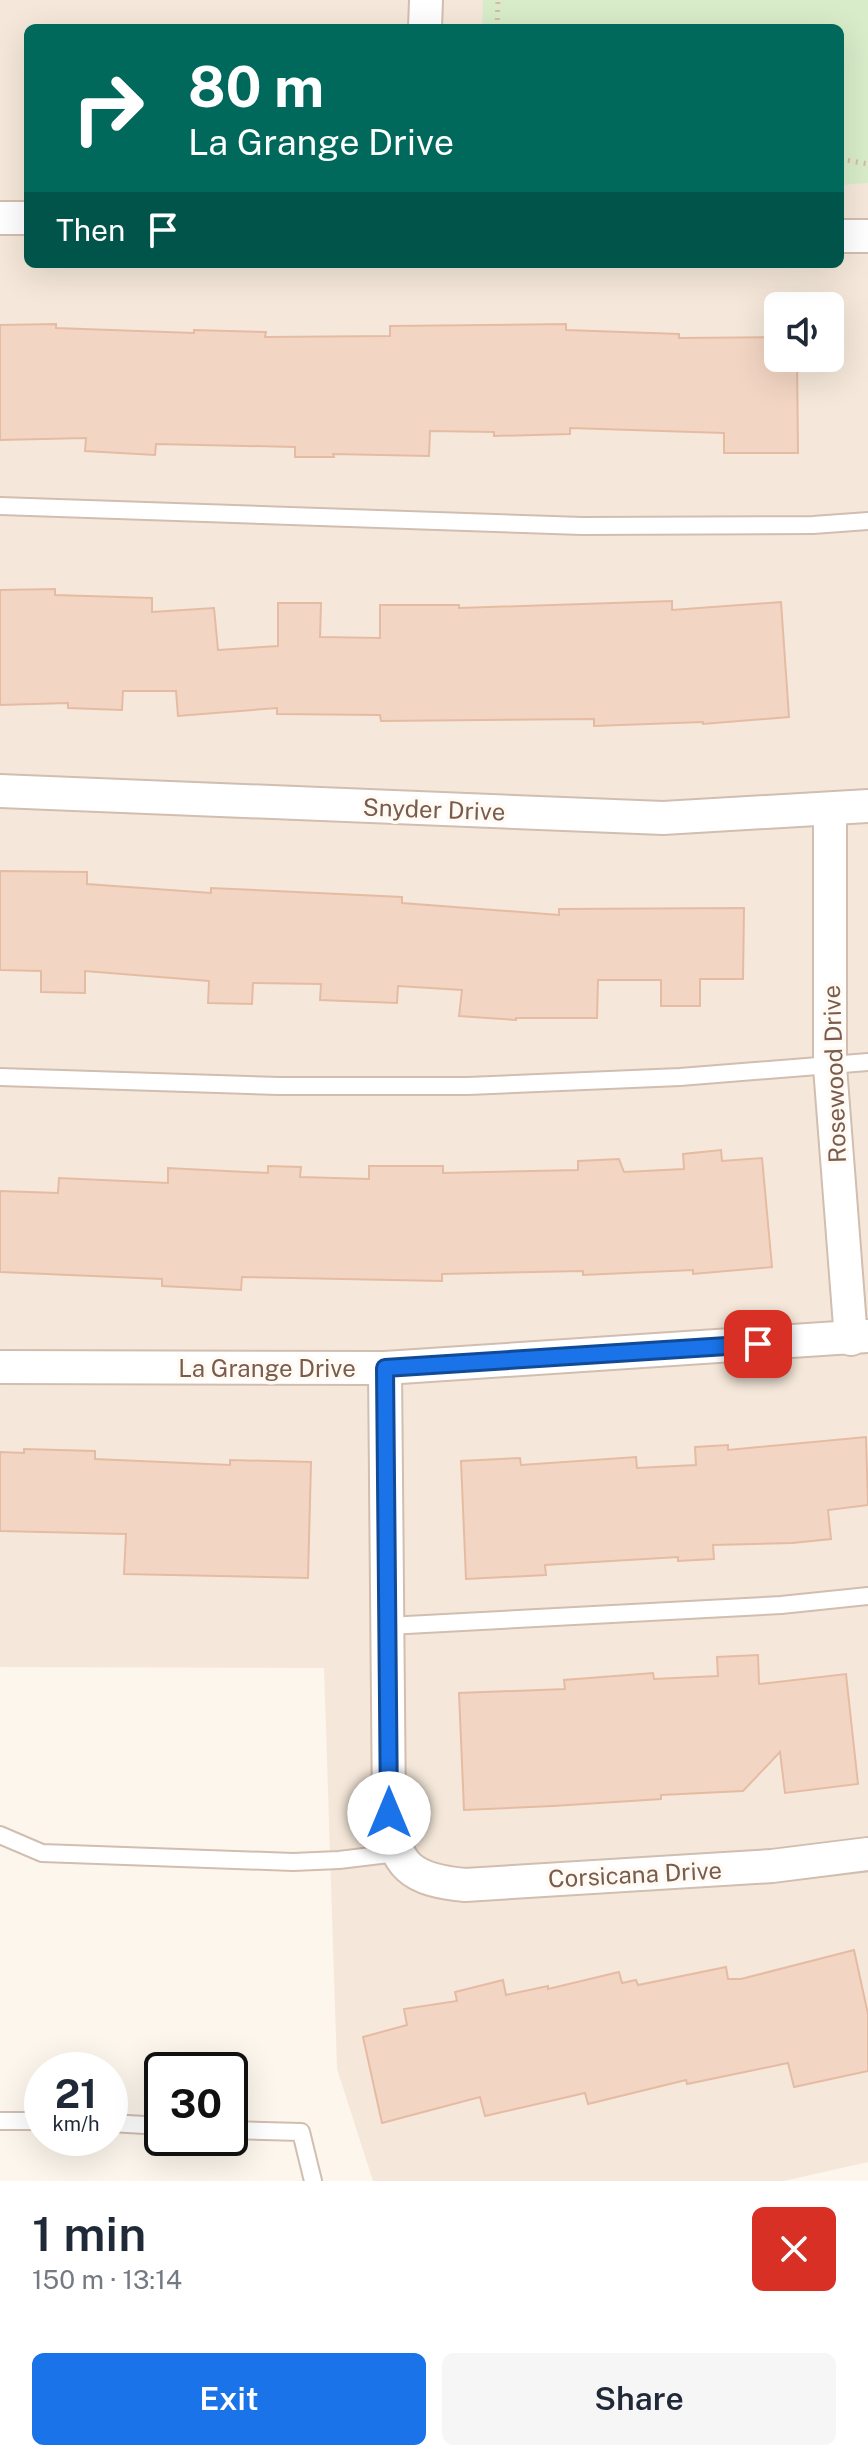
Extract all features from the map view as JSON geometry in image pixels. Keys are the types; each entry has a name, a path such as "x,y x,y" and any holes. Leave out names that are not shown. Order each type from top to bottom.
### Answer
{"street":[{"path":"425,24 426,0"},
{"path":"0,218 24,218"},
{"path":"844,236 868,236"},
{"name":"Snyder Drive","path":"0,791 663,818 868,806"},
{"name":"Rosewood Drive","path":"830,809 830,1067 860,1338"},
{"name":"La Grange Drive","path":"0,1367 385,1368 860,1338"},
{"path":"385,1368 389,1813 401,1859"},
{"name":"Corsicana Drive","path":"401,1859 436,1882 465,1885 772,1866 868,1854"}],"lane":[{"path":"0,506 582,526 813,525 868,521"},
{"path":"0,1077 279,1086 468,1086 680,1077 868,1062"},
{"path":"388,1626 672,1612 868,1596"},
{"path":"0,1835 42,1853 293,1862 401,1859"},
{"path":"0,2121 24,2121"},
{"path":"248,2131 301,2132 313,2181"}],"path":[{"path":"497,24 498,0"},
{"path":"844,160 868,164"}],"shaded area":[{"path":"0,0 868,0 868,2162 784,2181 373,2181 337,2069 324,1668 0,1667"}],"green space":[{"path":"483,0 868,0 868,183 844,185 844,24 482,24"}],"building":[{"path":"56,324 56,328 194,333 194,330 266,332 265,337 390,336 390,326 566,324 566,330 679,334 679,338 764,337 764,372 797,372 798,453 724,453 724,433 570,428 570,434 494,436 494,432 430,431 429,456 333,454 334,457 295,457 295,447 156,444 155,455 85,451 86,438 0,440 0,325"},
{"path":"55,589 55,595 152,598 152,612 214,608 218,650 278,646 278,603 321,603 320,637 380,638 380,605 459,605 459,608 672,601 672,610 781,602 789,717 703,724 594,726 594,719 381,721 380,715 277,714 277,708 178,716 176,691 123,691 122,710 68,708 68,703 0,705 0,590"},
{"path":"0,871 87,872 87,884 211,893 211,888 402,897 402,903 559,915 559,909 744,908 743,979 700,979 700,1006 661,1006 661,980 598,980 597,1018 516,1020 459,1016 462,990 398,986 397,1003 320,1000 321,984 253,983 252,1004 208,1003 209,981 85,971 85,993 41,992 41,971 0,970"},
{"path":"721,1150 722,1161 762,1158 772,1267 693,1274 693,1270 583,1275 583,1271 442,1274 442,1281 242,1277 241,1290 162,1286 162,1279 0,1272 0,1191 58,1193 59,1178 168,1183 168,1168 268,1173 268,1166 301,1167 300,1177 369,1179 369,1166 443,1166 443,1173 578,1170 578,1161 619,1159 624,1172 684,1169 683,1154"},
{"path":"866,1437 868,1505 828,1510 831,1539 713,1545 714,1559 678,1561 678,1557 545,1565 546,1575 466,1579 461,1461 520,1458 521,1465 636,1457 637,1468 696,1465 695,1447 728,1445 728,1450"},
{"path":"24,1449 95,1451 95,1459 230,1465 230,1460 311,1462 308,1578 124,1574 126,1534 0,1531 0,1452 24,1453"},
{"path":"758,1655 759,1684 846,1674 858,1784 785,1793 780,1752 743,1791 661,1795 661,1799 464,1810 459,1693 565,1689 564,1680 653,1673 654,1679 718,1676 717,1657"},
{"path":"854,1950 868,2014 868,2071 794,2087 788,2063 687,2084 686,2080 588,2104 585,2093 485,2116 480,2097 382,2123 363,2037 407,2025 404,2009 457,2001 455,1992 503,1980 506,1995 548,1986 548,1989 619,1972 622,1983 636,1980 638,1985 726,1967 728,1979 741,1979"}],"route":[{"path":"389,1813 385,1368 758,1344"}]}
